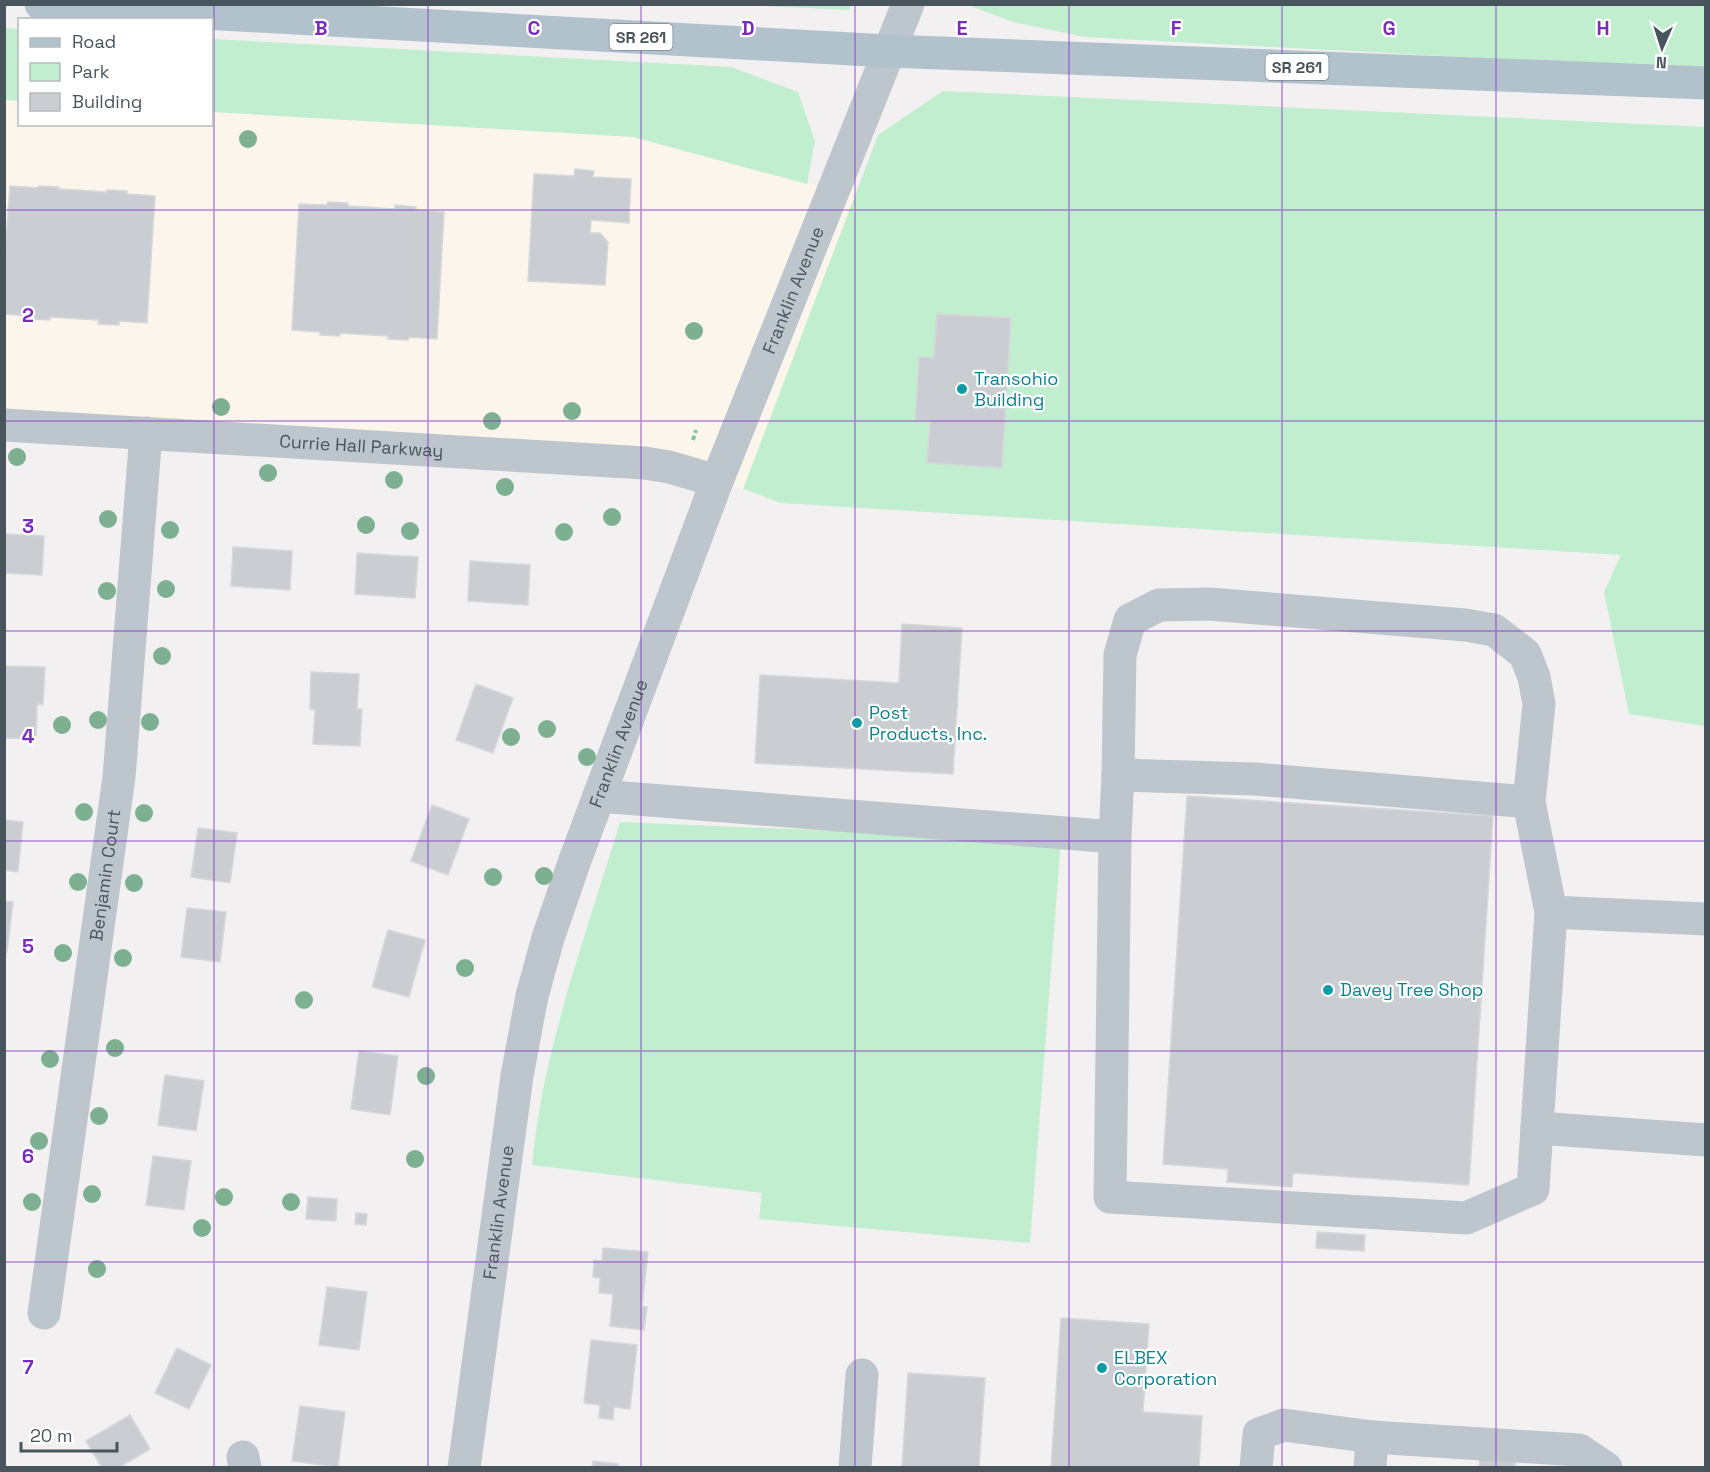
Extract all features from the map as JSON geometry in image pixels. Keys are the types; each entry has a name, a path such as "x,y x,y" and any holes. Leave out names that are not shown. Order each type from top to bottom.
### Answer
{"main road":[{"name":"SR 261","path":"41,4 888,51 1706,83"}],"street":[{"name":"Franklin Avenue","path":"464,1467 517,1076 532,996 552,929 599,796 717,481 908,4"},
{"name":"Currie Hall Parkway","path":"4,425 645,463 669,467 717,481"},
{"name":"Benjamin Court","path":"44,1313 119,777 147,433"},
{"path":"1209,604 1465,625 1494,630 1525,654 1534,677 1539,704 1529,802 1551,912 1533,1190 1466,1218 1110,1197 1115,837 1118,775 1120,655 1130,620 1159,605 1209,604"},
{"path":"1118,775 1255,779 1529,802"},
{"path":"599,796 1115,837"},
{"path":"1551,912 1706,919"},
{"path":"1537,1128 1706,1140"},
{"path":"855,1467 862,1375"},
{"path":"1256,1467 1259,1434 1284,1425 1371,1452 1579,1450 1606,1467"}],"path":[{"path":"692,442 696,430"}],"shaded area":[{"path":"4,100 18,101 18,126 213,126 213,112 633,137 833,190 877,187 781,503 717,481 5,425"}],"green space":[{"path":"851,4 849,10 740,5"},
{"path":"968,5 1705,5 1705,70 1085,37 1013,22"},
{"path":"5,28 18,29 18,101 5,100"},
{"path":"213,39 731,67 798,92 815,141 807,184 633,137 213,112"},
{"path":"943,91 1705,127 1705,726 1629,714 1604,592 1621,555 781,503 743,489 878,135"},
{"path":"620,822 1061,840 1030,1243 759,1219 762,1193 532,1165 546,1078 567,992"}],"building":[{"path":"575,169 594,171 593,177 631,179 629,223 591,220 590,233 600,233 608,242 605,285 528,281 534,174 574,176"},
{"path":"10,186 59,187 59,189 107,192 107,190 127,191 127,194 155,196 147,323 119,321 119,325 98,324 98,320 50,317 50,320 30,319 30,316 4,314 4,269"},
{"path":"328,202 348,203 348,206 395,209 395,205 416,207 416,210 444,212 437,339 409,337 408,340 388,339 388,336 340,333 340,336 320,335 320,332 292,330 299,204 327,205"},
{"name":"Transohio Building","path":"937,314 1011,318 1002,468 927,463 930,421 915,420 919,357 934,358"},
{"path":"4,534 44,536 42,575 4,573"},
{"path":"233,547 292,551 290,590 231,586"},
{"path":"357,553 418,557 415,598 355,594"},
{"path":"470,561 530,565 528,605 468,601"},
{"name":"Post Products, Inc.","path":"902,624 962,628 953,774 755,763 760,675 899,683"},
{"path":"4,666 45,667 43,705 37,704 36,739 4,738"},
{"path":"311,672 359,674 357,709 362,709 360,746 313,744 315,710 310,709"},
{"path":"476,684 513,698 493,753 456,740"},
{"name":"Davey Tree Shop","path":"1187,796 1493,816 1469,1185 1293,1173 1292,1187 1227,1182 1228,1169 1163,1164"},
{"path":"432,805 469,819 448,875 411,861"},
{"path":"4,820 23,822 18,872 4,870"},
{"path":"198,828 237,833 230,883 191,877"},
{"path":"4,901 13,902 7,952 4,952"},
{"path":"187,908 226,912 220,962 181,957"},
{"path":"388,930 425,940 409,997 372,987"},
{"path":"359,1051 398,1056 390,1115 351,1109"},
{"path":"165,1075 204,1081 196,1131 158,1125"},
{"path":"153,1156 191,1161 184,1210 146,1205"},
{"path":"308,1197 337,1199 336,1221 306,1219"},
{"path":"356,1213 367,1214 366,1225 355,1224"},
{"path":"1317,1232 1365,1235 1364,1251 1316,1248"},
{"path":"603,1248 648,1252 642,1306 647,1307 644,1330 610,1326 613,1294 599,1293 600,1278 593,1277 594,1260 602,1261"},
{"path":"327,1287 367,1292 359,1350 319,1345"},
{"name":"ELBEX Corporation","path":"1061,1318 1149,1324 1143,1412 1202,1416 1199,1468 1051,1468"},
{"path":"591,1340 637,1345 630,1409 614,1407 613,1420 599,1418 600,1405 584,1403"},
{"path":"177,1348 211,1365 189,1409 155,1393"},
{"path":"908,1373 985,1378 979,1468 902,1468"},
{"path":"300,1406 345,1412 338,1467 292,1461"},
{"path":"130,1415 150,1449 118,1468 102,1468 86,1441"},
{"path":"1480,1451 1515,1454 1515,1468 1479,1468"},
{"path":"593,1461 618,1464 618,1468 592,1468"}],"place":[{"name":"Transohio Building","path":"962,389"},
{"name":"Post Products, Inc.","path":"857,723"},
{"name":"Davey Tree Shop","path":"1328,990"},
{"name":"ELBEX Corporation","path":"1102,1368"}]}
